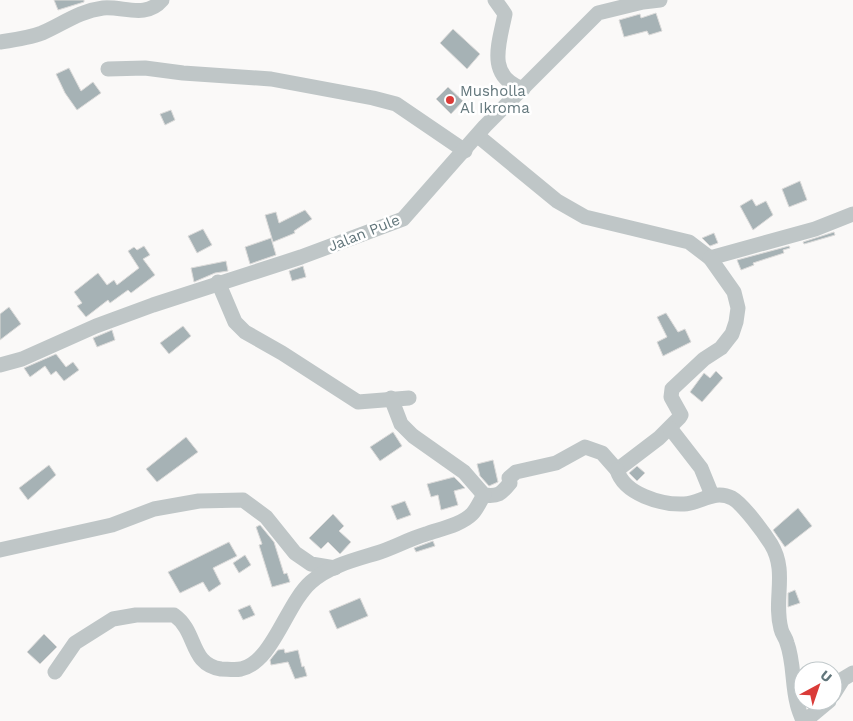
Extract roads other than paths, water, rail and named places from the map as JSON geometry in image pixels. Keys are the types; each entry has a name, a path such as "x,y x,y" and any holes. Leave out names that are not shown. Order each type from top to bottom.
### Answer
{"street":[{"path":"0,42 40,34 81,12 105,8 146,10 157,5 162,0"},
{"path":"495,0 505,14 498,68 502,77 512,85 522,89"},
{"name":"Jalan Pule","path":"0,365 22,359 104,323 218,282 309,254 403,219 465,151 485,126 601,4 660,0"},
{"path":"108,69 145,68 183,73 270,79 373,98 396,104 465,151"},
{"path":"478,136 557,201 585,217 689,242 710,258 734,292 738,308 732,334 721,348 687,373 672,389 671,396 681,416 670,428 617,470"},
{"path":"710,258 815,229 853,214"},
{"path":"218,282 234,322 245,332 282,353 358,402 409,398"},
{"path":"391,398 402,424 433,451 464,472 484,495 497,496 503,492 510,484 509,478 516,472 556,463 585,447 602,453 617,470 623,482 630,488 658,500 685,504 712,495 732,498 749,516 775,551 782,578 777,602 781,630 787,643 797,705 804,721 816,711"},
{"path":"670,428 701,468 712,495"},
{"path":"55,672 75,643 113,619 136,615 174,615 189,630 200,660 210,667 240,669 256,662 264,654 273,642 294,602 311,582 346,562 378,553 403,541 447,527 470,516 484,495"},
{"path":"0,550 112,525 154,509 199,501 243,500 266,517 295,553 311,564 335,568"},
{"path":"843,680 853,673"}],"place":[{"name":"Musholla Al Ikroma","path":"450,100"}]}
